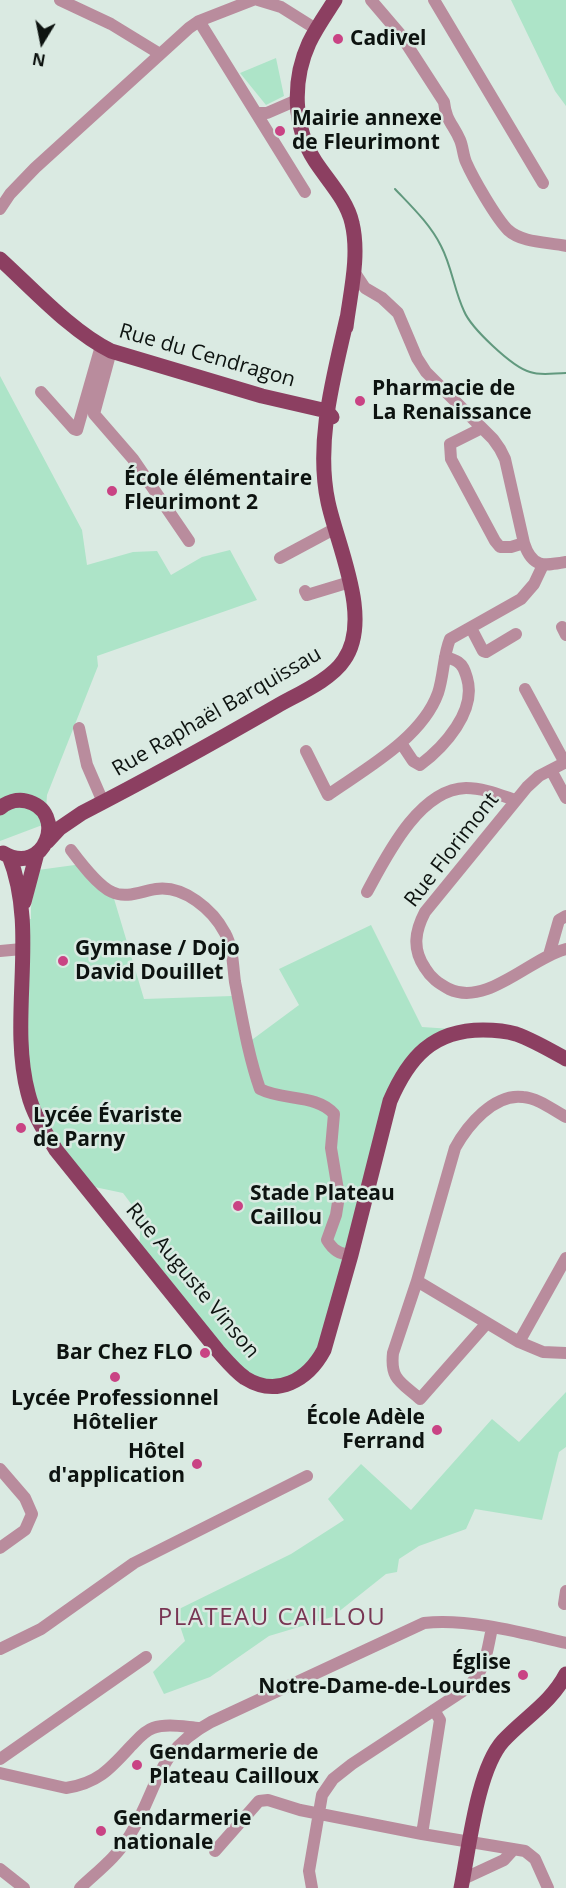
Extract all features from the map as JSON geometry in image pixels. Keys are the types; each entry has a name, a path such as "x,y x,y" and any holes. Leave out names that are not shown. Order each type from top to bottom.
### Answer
{"main road":[{"name":"Rue Raphaël Barquissau","path":"313,27 324,0"},
{"name":"Rue Raphaël Barquissau","path":"42,847 60,828 82,813 228,734 336,671 345,660 354,633 353,599 336,527 334,484 336,417 356,243 352,223 336,191 314,159 301,130 293,77 298,46 335,0"},
{"name":"Rue du Cendragon","path":"0,260 71,323 106,349 262,396 327,411"},
{"name":"Rue Raphaël Barquissau","path":"327,411 347,318"},
{"path":"327,411 332,417 330,482 336,527"},
{"name":"Rue Raphaël Barquissau","path":"0,808 11,801 19,800 60,815 82,813"},
{"path":"4,854 18,859 28,858 42,847 49,825 42,810"},
{"name":"Rue Auguste Vinson","path":"21,920 31,872 42,847"},
{"name":"Rue Auguste Vinson","path":"4,854 16,875 19,890 22,949 21,1054 28,1094 39,1121 56,1150 218,1351 244,1377 258,1384 274,1387 299,1379 316,1364 324,1350 390,1101 400,1077 410,1063 423,1051 451,1034 467,1030 515,1033 566,1059"},
{"path":"462,1884 481,1790 490,1761 504,1740 544,1705 560,1687 566,1674"}],"street":[{"path":"60,0 111,24 160,54"},
{"path":"0,209 10,194 35,168 199,21 253,0"},
{"path":"258,0 281,7 313,27"},
{"path":"371,0 400,34 444,102 445,115 459,137 465,160 508,230 535,241 547,241 566,246"},
{"path":"434,0 543,183"},
{"path":"199,21 305,192"},
{"path":"257,113 267,113 297,98"},
{"path":"353,270 365,288 382,298 398,313 417,358 426,372 497,444 505,459 526,551 532,560 543,565 566,562"},
{"path":"349,299 364,295 382,298"},
{"path":"41,392 77,430 89,391 106,349"},
{"path":"106,349 94,414 133,459 189,541"},
{"path":"79,382 89,391"},
{"path":"482,428 450,444 451,459 500,547 511,547 524,543"},
{"path":"280,558 336,527"},
{"path":"306,751 328,795 401,743 412,734 437,694 450,639 521,599 529,592 543,565"},
{"path":"305,591 307,595 350,582"},
{"path":"471,628 483,651 486,652 516,634"},
{"path":"401,743 413,761 420,765 442,745 461,718 468,698 469,684 464,669 458,662 445,657"},
{"path":"525,689 566,762"},
{"path":"79,728 87,765 103,802"},
{"name":"Rue Florimont","path":"566,762 539,776 515,800 425,912 415,938 417,951 429,976 456,992 470,994 484,990 549,955 566,949"},
{"path":"551,770 566,798"},
{"path":"367,892 397,838 429,803 463,788 473,788 515,800"},
{"path":"71,850 82,864 112,892 129,894 159,888 180,892 210,911 218,922 227,936 260,1089 279,1096 317,1102 328,1107 334,1114 331,1148 339,1196 336,1215 327,1240 342,1254 351,1255"},
{"path":"549,955 559,920 566,916"},
{"path":"0,951 22,949"},
{"path":"487,1323 420,1399 393,1376 393,1353 417,1281 455,1148 478,1117 495,1103 522,1096 535,1100 566,1118"},
{"path":"519,1342 566,1258"},
{"path":"417,1281 519,1342 543,1352 566,1353"},
{"path":"0,1469 25,1498 32,1514 25,1530 0,1548"},
{"path":"0,1649 41,1629 134,1563 307,1476"},
{"path":"564,1604 566,1591"},
{"path":"80,1887 104,1868 129,1837 157,1776 172,1753 189,1735 200,1728 424,1623 454,1622 540,1636 566,1643"},
{"path":"312,1888 309,1871 318,1814 322,1796 333,1779 388,1739 466,1689 479,1676 485,1663 492,1628"},
{"path":"540,1636 566,1634"},
{"path":"0,1759 146,1657"},
{"path":"422,1834 440,1720 434,1710"},
{"path":"0,1773 66,1788 101,1777 139,1737 152,1729 175,1726 200,1728"},
{"path":"172,1753 175,1726"},
{"path":"14,1750 6,1760 8,1767 19,1776"},
{"path":"215,1851 260,1801 268,1800 318,1814 531,1854 548,1888"},
{"path":"462,1884 504,1860 514,1849"},
{"path":"0,1869 25,1887"}],"green space":[{"path":"511,0 566,0 566,106 555,91"},
{"path":"276,58 284,96 266,105 240,73"},
{"path":"0,376 82,530 87,565 133,552 157,551 171,575 202,557 230,550 257,600 97,656 98,666 47,795 45,824 0,841"},
{"path":"82,864 112,892 144,999 232,996 249,1042 299,1005 279,969 371,925 422,1027 467,1030 451,1034 400,1077 324,1350 292,1383 244,1377 139,1252 141,1217 123,1193 85,1185 28,1094 21,920 31,919 38,870"},
{"path":"566,1392 566,1447 559,1452 542,1520 475,1509 466,1529 419,1546 399,1559 397,1572 386,1574 332,1617 269,1636 210,1677 164,1694 153,1672 185,1641 175,1611 291,1554 344,1520 328,1499 361,1464 411,1510 492,1419 519,1442"}],"waterway":[{"path":"395,189 437,238 448,262 464,311 483,336 522,369 539,374 566,373"}],"place":[{"name":"Cadivel","path":"338,39"},
{"name":"Mairie annexe de Fleurimont","path":"280,131"},
{"name":"Pharmacie de La Renaissance","path":"360,401"},
{"name":"École élémentaire Fleurimont 2","path":"112,491"},
{"name":"Gymnase / Dojo David Douillet","path":"63,961"},
{"name":"Lycée Évariste de Parny","path":"21,1128"},
{"name":"Stade Plateau Caillou","path":"238,1206"},
{"name":"Bar Chez FLO","path":"205,1353"},
{"name":"Lycée Professionnel Hôtelier","path":"115,1377"},
{"name":"École Adèle Ferrand","path":"437,1430"},
{"name":"Hôtel d'application","path":"197,1464"},
{"name":"Église Notre-Dame-de-Lourdes","path":"523,1675"},
{"name":"Gendarmerie de Plateau Cailloux","path":"137,1765"},
{"name":"Gendarmerie nationale","path":"101,1831"}],"district":[{"name":"PLATEAU CAILLOU","path":"272,1618"}]}
